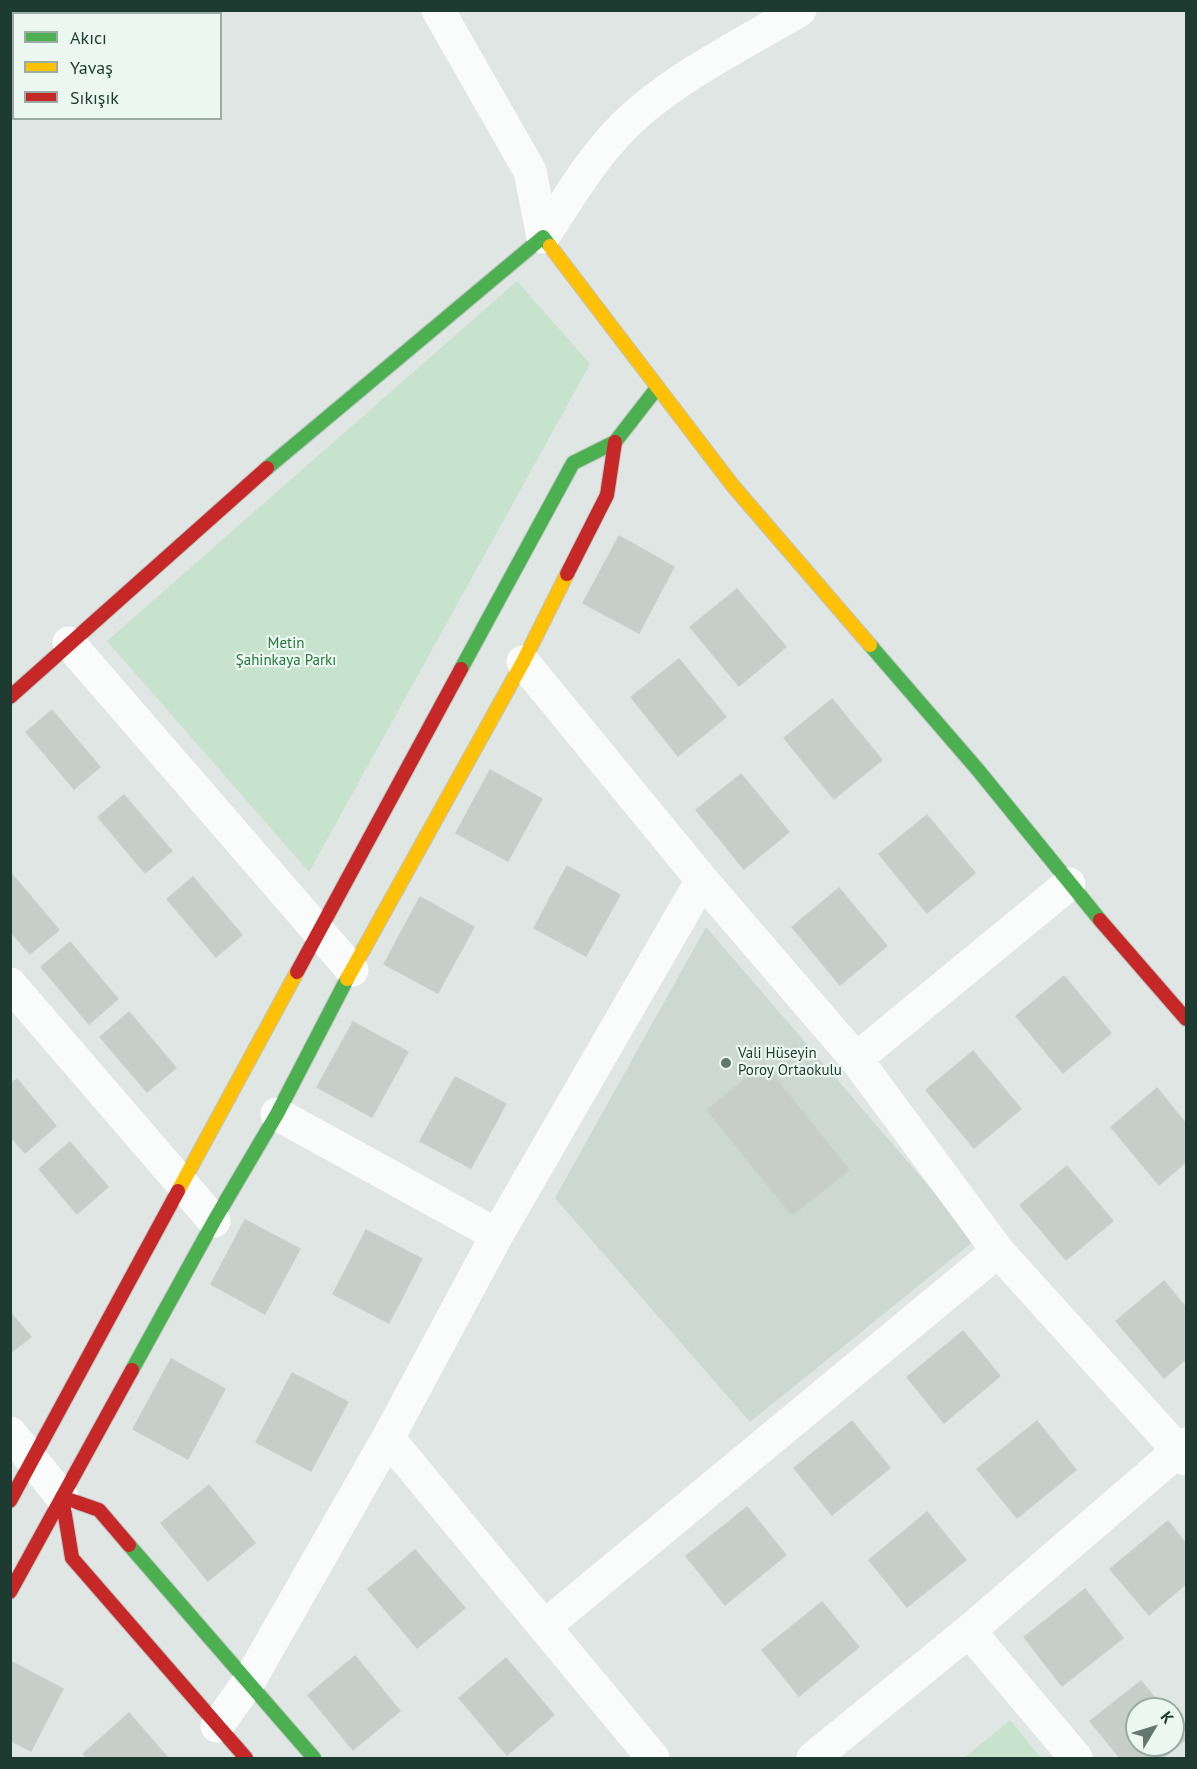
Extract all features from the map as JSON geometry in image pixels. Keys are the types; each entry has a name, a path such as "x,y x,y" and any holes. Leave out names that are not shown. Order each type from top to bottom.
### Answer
{"street":[{"path":"438,10 530,171 543,237 733,486 978,770 1069,884 1186,1019"},
{"path":"10,697 420,338 543,237 591,164 624,125 667,90 800,10"},
{"path":"10,1501 573,463 615,442 657,388"},
{"path":"10,1592 214,1221 277,1114 352,970 523,662 607,495 615,442"},
{"path":"69,643 352,970"},
{"path":"523,662 702,880 856,1059 998,1251 1184,1451 813,1758"},
{"path":"217,1726 248,1683 388,1438 497,1235 702,880"},
{"path":"856,1059 1069,884"},
{"path":"10,984 214,1221"},
{"path":"277,1114 497,1235"},
{"path":"544,1626 998,1251"},
{"path":"10,1433 62,1497 72,1558 246,1758"},
{"path":"388,1438 653,1758"},
{"path":"62,1497 99,1510 314,1758"},
{"path":"969,1631 1076,1758"}],"shaded area":[{"name":"Vali Hüseyin Poroy Ortaokulu","path":"706,927 975,1240 750,1422 555,1198"}],"green space":[{"name":"Metin Şahinkaya Parkı","path":"517,281 590,364 309,872 107,641"},
{"path":"1010,1720 1041,1758 964,1758"}],"building":[{"path":"619,536 674,567 639,633 583,603"},
{"path":"737,589 786,647 739,686 690,627"},
{"path":"679,659 726,717 678,756 631,697"},
{"path":"832,699 882,760 834,799 784,738"},
{"path":"52,710 100,767 74,789 26,732"},
{"path":"490,770 542,799 508,861 456,833"},
{"path":"741,774 789,832 744,869 696,810"},
{"path":"124,795 172,851 145,873 98,817"},
{"path":"927,815 975,873 927,913 879,854"},
{"path":"567,866 620,895 586,956 534,928"},
{"path":"10,872 59,930 30,954 10,931"},
{"path":"193,877 242,935 216,957 167,899"},
{"path":"839,888 887,946 840,985 792,927"},
{"path":"420,897 474,927 438,993 384,964"},
{"path":"70,942 118,999 89,1024 41,967"},
{"path":"1064,976 1111,1033 1063,1073 1016,1016"},
{"path":"129,1012 176,1068 147,1092 100,1037"},
{"path":"353,1022 408,1052 372,1117 317,1087"},
{"path":"973,1051 1021,1109 974,1148 926,1090"},
{"path":"764,1064 849,1170 792,1215 707,1110"},
{"path":"455,1077 506,1104 471,1168 420,1141"},
{"path":"17,1079 56,1126 25,1153 10,1136 10,1084"},
{"path":"1157,1088 1186,1124 1186,1162 1159,1185 1111,1127"},
{"path":"70,1142 108,1187 77,1214 39,1169"},
{"path":"1067,1166 1113,1221 1066,1260 1020,1205"},
{"path":"245,1220 300,1249 265,1314 211,1284"},
{"path":"366,1230 422,1259 389,1323 333,1294"},
{"path":"1164,1281 1186,1308 1186,1359 1164,1378 1116,1321"},
{"path":"10,1312 31,1337 10,1353"},
{"path":"963,1331 1000,1376 944,1423 907,1377"},
{"path":"171,1359 225,1389 188,1459 133,1429"},
{"path":"292,1373 348,1402 311,1471 256,1442"},
{"path":"852,1421 890,1468 832,1515 794,1468"},
{"path":"1037,1421 1076,1470 1017,1518 977,1469"},
{"path":"209,1485 255,1543 208,1581 161,1523"},
{"path":"747,1507 786,1555 725,1605 686,1556"},
{"path":"927,1512 966,1560 907,1607 869,1560"},
{"path":"1168,1521 1186,1544 1186,1584 1149,1615 1110,1569"},
{"path":"415,1550 465,1608 417,1648 368,1589"},
{"path":"1085,1589 1123,1638 1062,1686 1024,1637"},
{"path":"822,1602 859,1647 799,1696 762,1650"},
{"path":"355,1656 400,1711 353,1750 308,1695"},
{"path":"506,1658 554,1715 507,1755 459,1698"},
{"path":"10,1661 63,1689 31,1751 10,1740"},
{"path":"1141,1681 1154,1697 1125,1697 1125,1757 1164,1757 1120,1758 1090,1721"},
{"path":"129,1713 168,1758 87,1758 83,1754"}],"traffic: fast":[{"path":"267,468 543,237 550,246"},
{"path":"461,669 573,463 615,442 657,388"},
{"path":"870,645 978,770 1100,920"},
{"path":"132,1370 214,1221 277,1114 347,979"},
{"path":"129,1545 314,1758"}],"traffic: slow":[{"path":"550,246 733,486 870,645"},
{"path":"347,979 523,662 567,574"},
{"path":"178,1191 297,972"}],"traffic: jam":[{"path":"567,574 607,495 615,442"},
{"path":"10,697 267,468"},
{"path":"297,972 461,669"},
{"path":"1100,920 1186,1019"},
{"path":"10,1501 178,1191"},
{"path":"10,1592 132,1370"},
{"path":"129,1545 99,1510 62,1497 72,1558 246,1758"}],"place":[{"name":"Vali Hüseyin Poroy Ortaokulu","path":"726,1063"}]}
